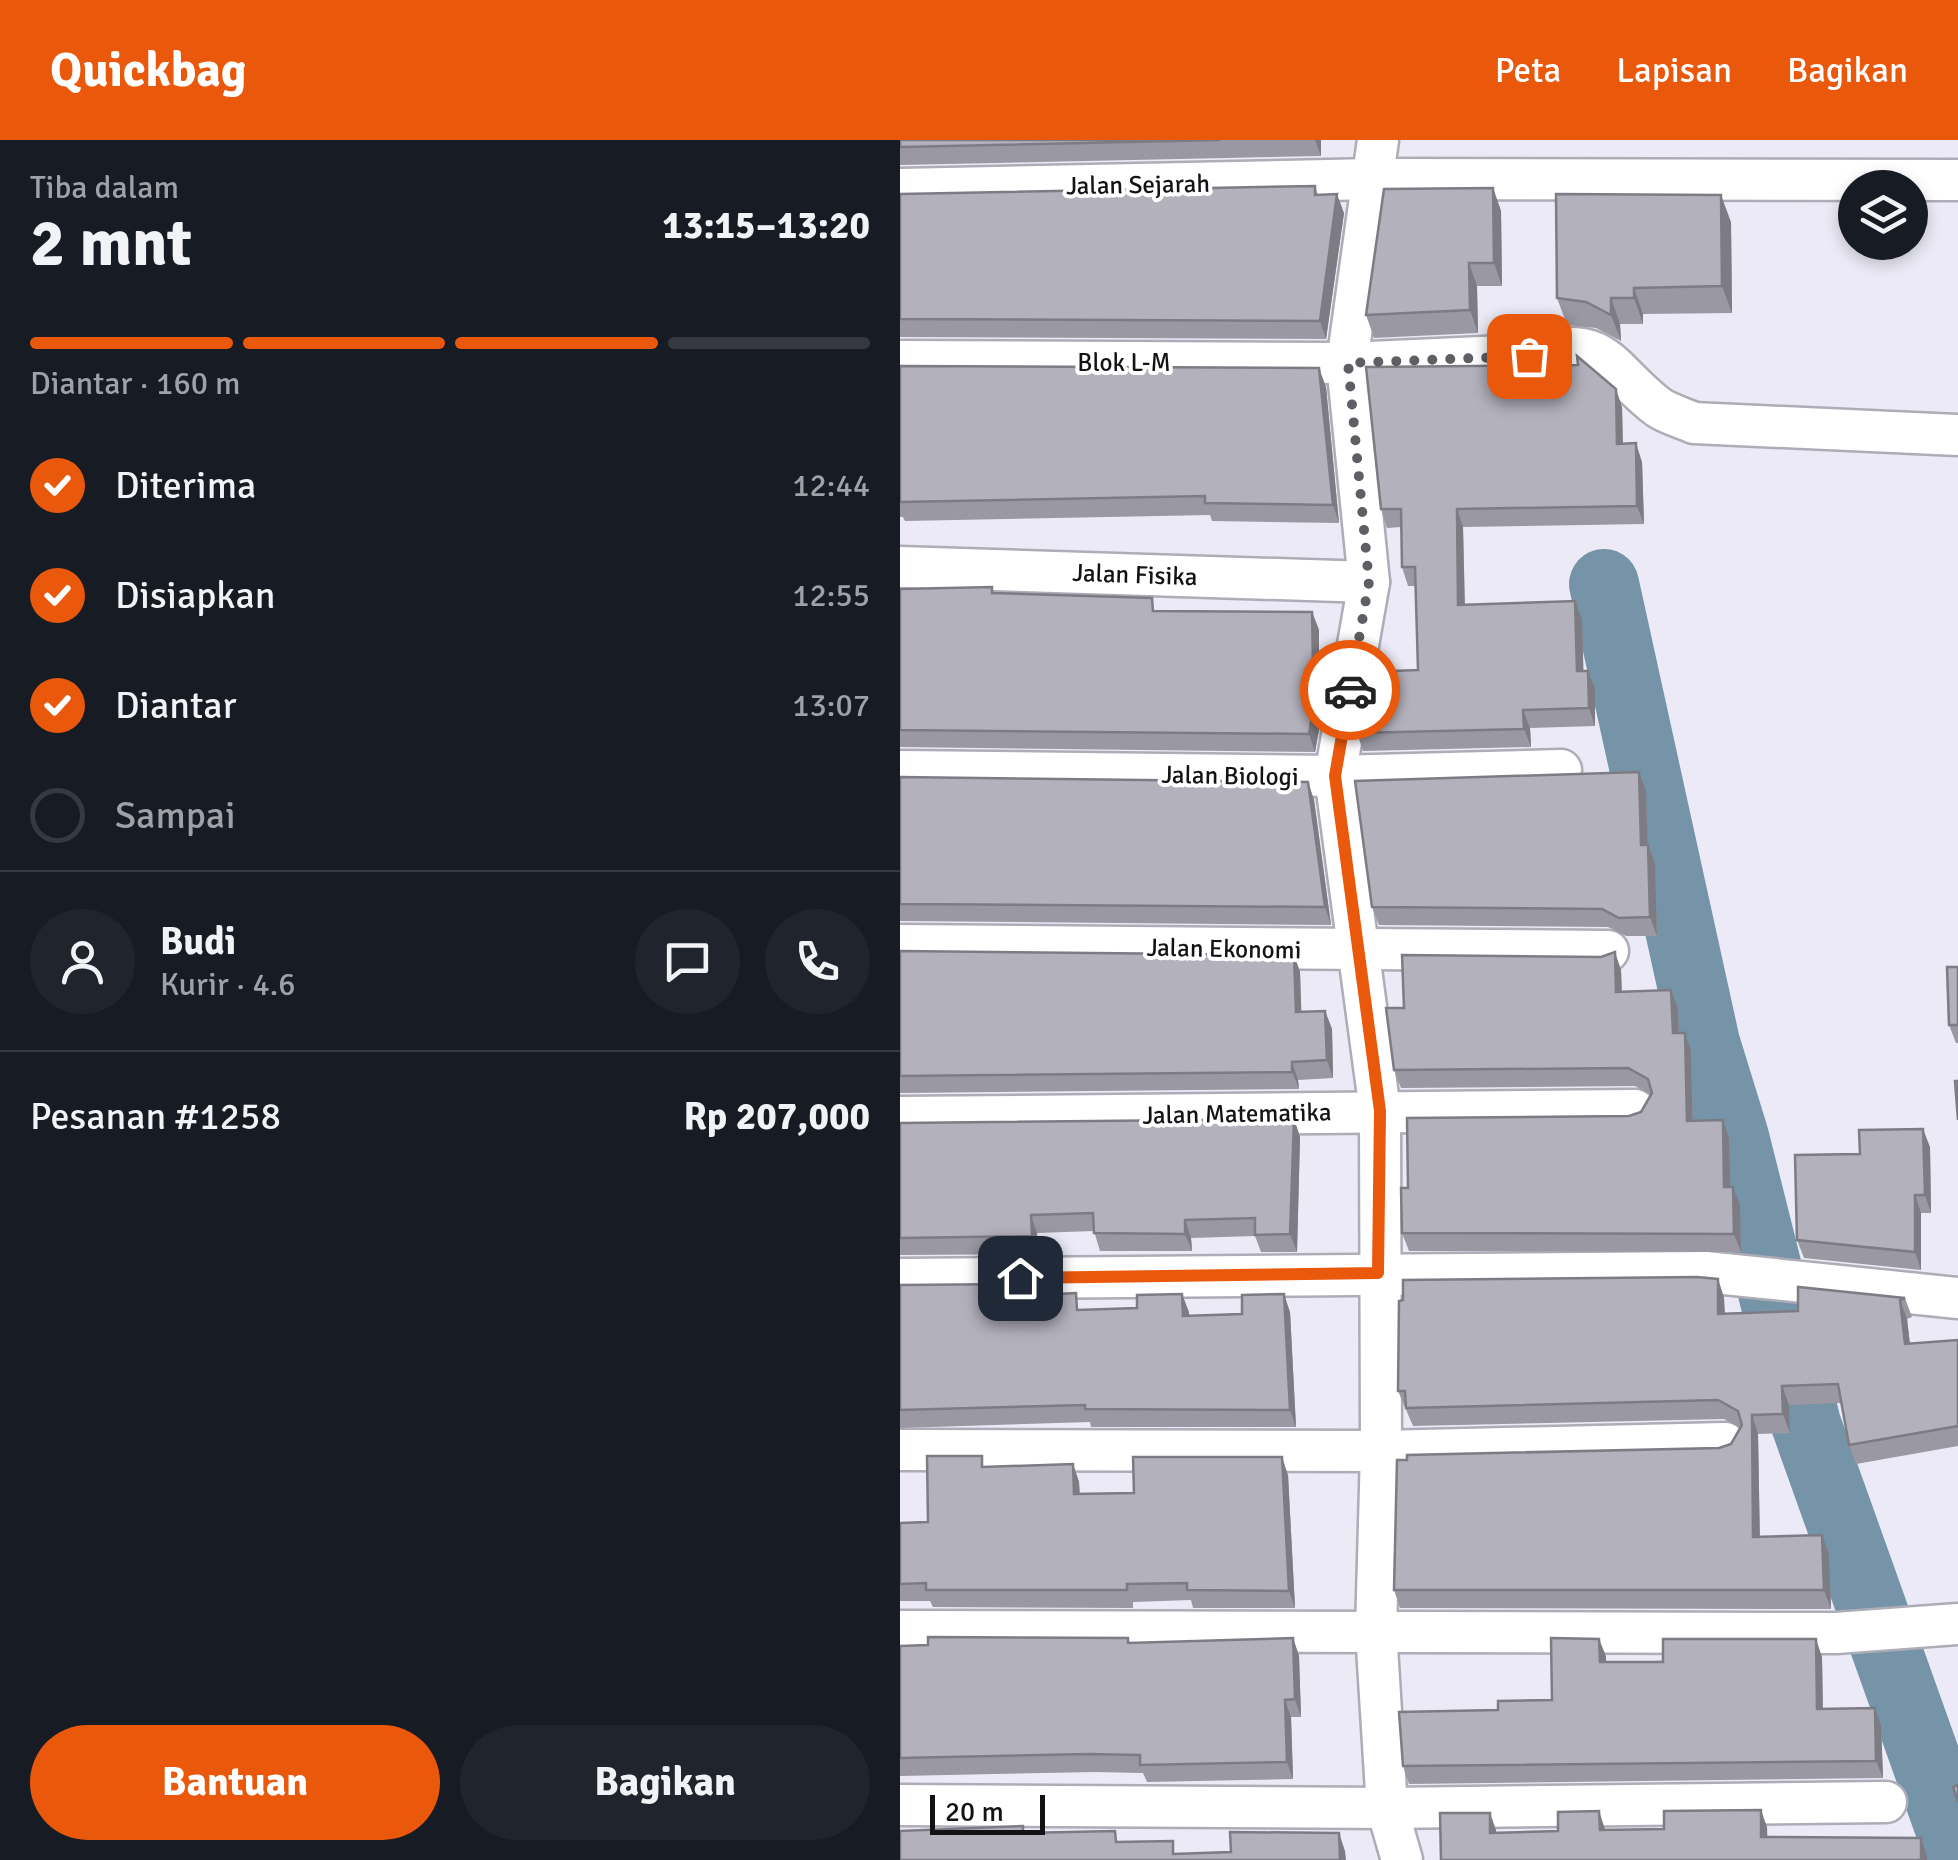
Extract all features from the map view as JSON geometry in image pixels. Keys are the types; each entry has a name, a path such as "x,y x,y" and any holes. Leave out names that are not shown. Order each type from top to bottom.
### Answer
{"street":[{"name":"Jalan Sejarah","path":"900,189 1376,160 1958,180"},
{"path":"1376,160 1348,363 1369,582 1335,776 1355,950 1380,1111 1381,1450 1376,1632 1387,1808 1402,1860"},
{"name":"Blok L-M","path":"900,361 1348,363 1529,356 1554,348 1577,348 1612,360 1660,408 1694,423 1958,435"},
{"name":"Jalan Fisika","path":"900,567 1369,582"},
{"name":"Jalan Biologi","path":"900,771 1335,776 1561,770"},
{"name":"Jalan Ekonomi","path":"900,946 1608,951"},
{"name":"Jalan Matematika","path":"900,1117 1635,1110"},
{"path":"900,1279 1705,1272 1958,1298"},
{"path":"900,1450 1381,1450 1725,1443"},
{"path":"900,1631 1836,1633 1958,1624"},
{"path":"900,1805 1387,1808 1886,1802"}],"building":[{"path":"900,140 1220,140 900,147"},
{"path":"1315,186 1315,195 1337,194 1320,321 900,319 900,194"},
{"path":"1493,188 1494,263 1469,263 1470,310 1366,315 1384,189"},
{"path":"1556,194 1721,195 1722,286 1634,288 1634,298 1611,298 1611,315 1586,302 1557,298"},
{"path":"1577,356 1616,389 1617,444 1636,443 1637,506 1457,509 1458,605 1575,601 1577,671 1588,671 1589,708 1523,710 1524,729 1357,733 1368,672 1418,670 1415,567 1402,567 1401,509 1381,509 1366,367 1578,365"},
{"path":"900,366 1319,368 1333,505 1205,503 1205,496 900,502"},
{"path":"992,587 992,593 1152,598 1153,611 1312,612 1313,665 1320,668 1309,734 900,730 900,589"},
{"path":"1639,772 1641,845 1648,845 1650,917 1619,918 1602,909 1372,907 1355,781"},
{"path":"900,777 1308,782 1325,907 900,904"},
{"path":"900,951 1294,955 1296,1012 1325,1011 1327,1060 1292,1062 1292,1072 900,1076"},
{"path":"1615,952 1616,992 1671,990 1673,1033 1685,1033 1687,1121 1723,1120 1724,1187 1733,1187 1734,1234 1402,1233 1401,1188 1408,1188 1407,1118 1629,1116 1641,1112 1652,1093 1648,1079 1628,1068 1394,1070 1386,1008 1404,1008 1402,955 1601,957"},
{"path":"1947,967 1958,967 1958,1025 1949,1025"},
{"path":"1294,1119 1290,1234 1255,1235 1255,1218 1185,1220 1185,1234 1094,1233 1093,1213 1031,1215 1032,1236 900,1238 900,1123"},
{"path":"1923,1129 1925,1195 1915,1195 1915,1252 1797,1240 1795,1155 1860,1154 1859,1130"},
{"path":"1718,1279 1718,1314 1798,1311 1798,1287 1905,1298 1900,1300 1905,1344 1958,1340 1958,1426 1849,1445 1838,1384 1782,1386 1783,1414 1752,1415 1753,1537 1822,1535 1824,1590 1394,1590 1397,1460 1407,1460 1407,1455 1719,1448 1731,1444 1742,1425 1738,1411 1718,1400 1406,1408 1405,1391 1398,1391 1399,1301 1403,1300 1403,1280"},
{"path":"1034,1284 1034,1295 1076,1293 1077,1310 1137,1308 1137,1295 1182,1294 1183,1316 1242,1314 1242,1295 1284,1294 1290,1410 1085,1409 1085,1405 900,1410 900,1285"},
{"path":"927,1456 982,1456 982,1467 1073,1464 1074,1494 1134,1493 1133,1457 1282,1457 1289,1591 1187,1590 1187,1583 1127,1584 1127,1590 926,1590 926,1583 900,1584 900,1523 928,1522"},
{"path":"928,1637 1128,1638 1128,1643 1293,1638 1295,1699 1285,1700 1287,1762 1140,1765 1140,1755 1088,1754 900,1758 900,1646 928,1645"},
{"path":"1551,1638 1599,1639 1600,1662 1663,1662 1663,1639 1816,1639 1817,1709 1875,1708 1876,1761 1403,1766 1399,1712 1498,1710 1498,1701 1552,1700"},
{"path":"1761,1810 1761,1837 1921,1838 1921,1860 1441,1860 1440,1813 1490,1813 1490,1833 1558,1831 1558,1812 1599,1811 1600,1830 1664,1829 1664,1811"},
{"path":"1023,1826 1023,1833 1115,1831 1116,1842 1173,1841 1173,1854 1231,1852 1230,1832 1339,1833 1340,1860 900,1860 900,1831"}],"waterway":[{"path":"1604,584 1705,1043 1734,1137 1806,1424 1958,1850"}],"way so far":[{"path":"1350,690 1369,582 1348,363 1529,356"}],"route":[{"path":"1020,1278 1378,1273 1380,1111 1355,950 1335,776 1350,690"}]}
